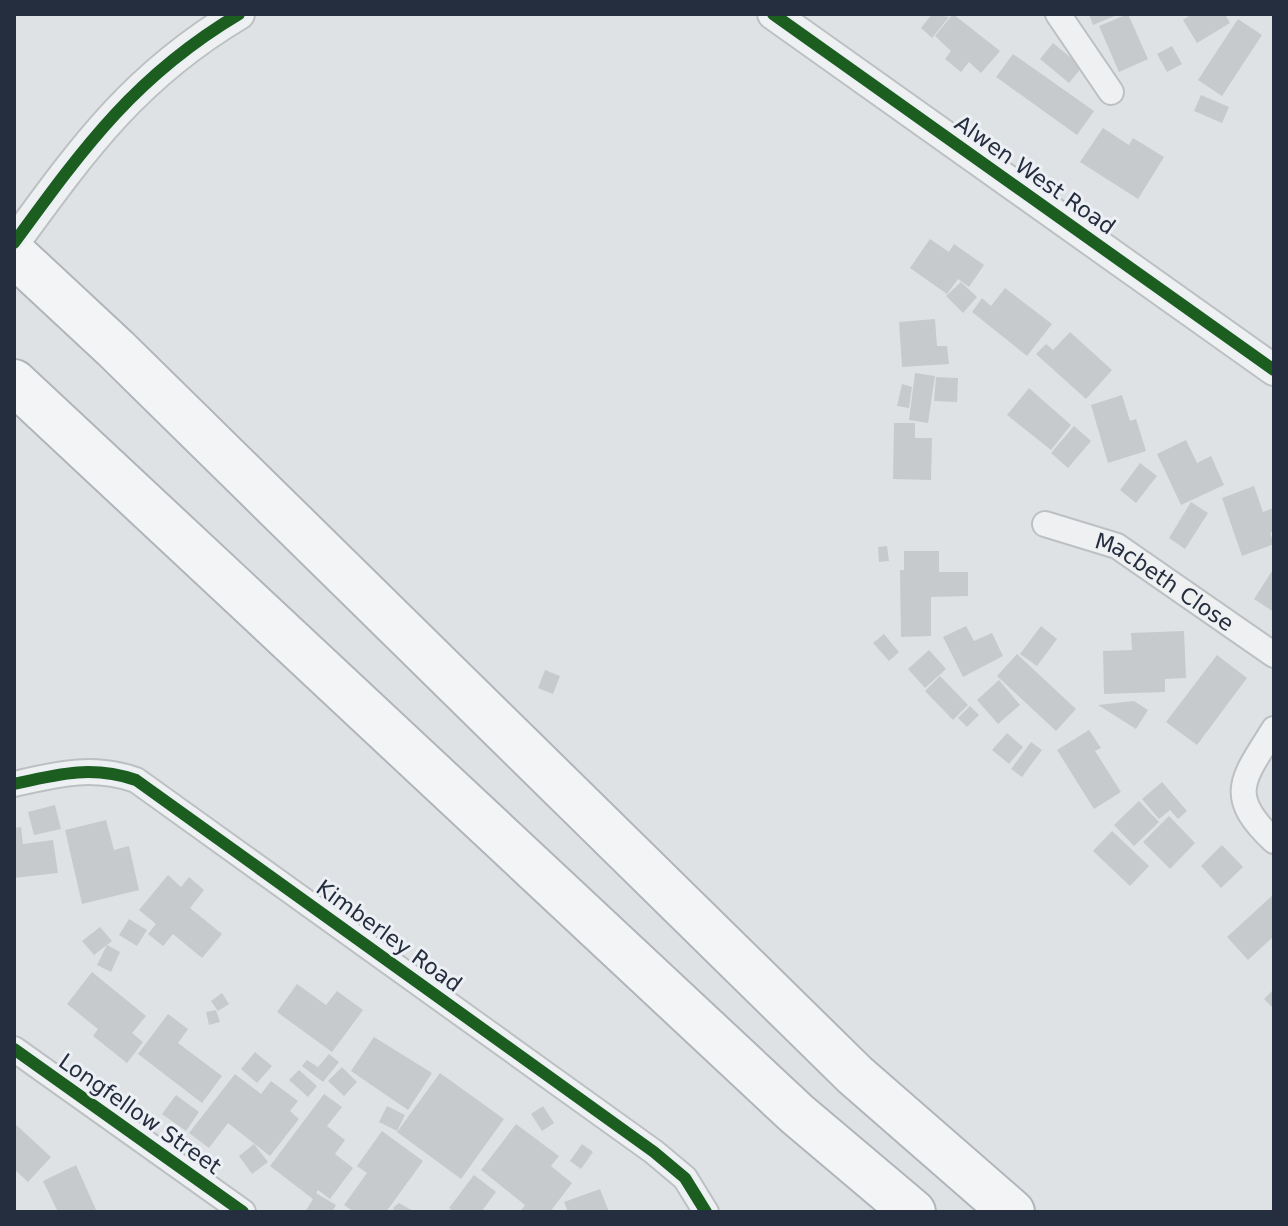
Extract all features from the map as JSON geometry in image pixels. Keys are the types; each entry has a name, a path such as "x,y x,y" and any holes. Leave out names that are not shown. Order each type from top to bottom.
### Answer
{"highway":[{"path":"14,254 139,371 855,1075 1012,1212"},
{"path":"14,382 797,1114 913,1212"}],"street":[{"path":"14,243 94,134 155,73 239,14"},
{"name":"Alwen West Road","path":"773,14 1274,370"},
{"path":"1058,14 1111,92"},
{"name":"Macbeth Close","path":"1045,524 1117,546 1274,655"},
{"path":"1274,729 1251,766 1243,791 1251,819 1274,841"},
{"name":"Kimberley Road","path":"14,784 75,770 96,769 136,780 654,1152 685,1178 706,1212"},
{"name":"Longfellow Street","path":"14,1049 243,1212"}],"building":[{"path":"932,14 949,17 932,38 921,28"},
{"path":"953,14 1000,51 981,73 969,62 961,72 945,59 951,51 935,36"},
{"path":"1089,14 1119,14 1093,25"},
{"path":"1128,14 1148,59 1119,72 1099,26"},
{"path":"1192,14 1225,14 1230,23 1197,43 1183,20"},
{"path":"1238,19 1262,35 1222,96 1198,80"},
{"path":"1053,43 1082,67 1069,83 1040,59"},
{"path":"1172,46 1182,64 1167,72 1157,54"},
{"path":"1013,54 1094,111 1077,135 996,77"},
{"path":"1201,95 1229,107 1222,123 1194,111"},
{"path":"1103,128 1129,145 1133,138 1164,157 1138,199 1080,162"},
{"path":"930,239 949,252 954,244 984,265 969,287 958,279 947,294 910,268"},
{"path":"961,282 977,297 963,313 946,296"},
{"path":"1005,288 1052,324 1027,356 972,312 982,298 991,306"},
{"path":"935,319 937,346 947,346 949,364 902,367 899,322"},
{"path":"1070,332 1112,370 1086,399 1036,354 1046,344 1053,350"},
{"path":"915,373 935,376 928,423 909,420"},
{"path":"936,377 958,378 957,402 934,401"},
{"path":"902,384 912,387 909,408 897,406"},
{"path":"1029,388 1071,425 1051,450 1007,415"},
{"path":"1122,395 1130,421 1136,419 1146,451 1108,463 1091,405"},
{"path":"894,423 915,423 915,438 932,438 931,480 893,479"},
{"path":"1074,426 1091,441 1068,468 1051,453"},
{"path":"1186,440 1197,463 1211,456 1224,485 1181,505 1157,454"},
{"path":"1140,463 1157,476 1136,503 1120,490"},
{"path":"1254,486 1263,512 1273,508 1274,531 1270,533 1274,544 1242,556 1222,498"},
{"path":"1191,502 1208,513 1185,549 1169,538"},
{"path":"887,546 889,561 879,562 878,547"},
{"path":"904,551 939,551 939,572 968,572 968,596 931,597 931,636 901,637 900,570 904,570"},
{"path":"1274,568 1274,612 1254,599"},
{"path":"966,626 974,641 992,633 1003,656 963,677 943,637"},
{"path":"1041,626 1057,639 1037,666 1020,654"},
{"path":"1184,631 1186,678 1165,679 1165,692 1104,694 1103,651 1132,650 1131,633"},
{"path":"884,634 899,652 889,661 873,643"},
{"path":"929,650 946,669 925,688 908,669"},
{"path":"1017,654 1076,709 1056,731 997,676"},
{"path":"1217,655 1247,678 1197,745 1166,722"},
{"path":"545,670 560,676 553,694 538,688"},
{"path":"940,676 968,705 953,720 925,691"},
{"path":"999,680 1020,705 998,724 977,700"},
{"path":"1134,701 1148,710 1136,729 1098,705"},
{"path":"970,706 979,715 967,727 958,718"},
{"path":"1089,730 1101,748 1095,751 1121,792 1094,809 1057,750"},
{"path":"1007,733 1023,747 1009,764 992,750"},
{"path":"1031,742 1042,750 1022,777 1011,769"},
{"path":"1162,782 1187,811 1178,819 1170,810 1159,819 1142,799"},
{"path":"1139,801 1159,822 1134,846 1114,825"},
{"path":"55,805 61,829 34,835 28,812"},
{"path":"1169,816 1195,843 1170,869 1143,842"},
{"path":"106,820 114,850 129,846 139,890 82,904 65,830"},
{"path":"21,827 23,844 53,840 58,873 14,878 14,828"},
{"path":"1112,831 1149,866 1130,886 1093,851"},
{"path":"1222,845 1243,867 1221,888 1201,866"},
{"path":"168,875 181,887 189,877 204,890 190,908 222,934 202,958 173,934 163,946 148,934 156,924 139,910"},
{"path":"1274,894 1274,936 1248,960 1227,937"},
{"path":"129,919 147,930 137,946 119,935"},
{"path":"100,927 112,941 94,955 82,941"},
{"path":"107,945 120,952 111,972 97,965"},
{"path":"92,972 146,1016 132,1033 143,1042 127,1063 93,1036 98,1029 67,1004"},
{"path":"297,984 326,1005 337,991 363,1010 332,1052 277,1012"},
{"path":"1274,989 1274,1009 1264,999"},
{"path":"222,993 229,1004 218,1011 211,1001"},
{"path":"216,1010 220,1022 209,1025 206,1012"},
{"path":"168,1014 188,1029 178,1043 222,1076 202,1103 138,1054"},
{"path":"374,1037 432,1073 408,1110 351,1071"},
{"path":"255,1052 272,1066 257,1083 241,1069"},
{"path":"329,1054 339,1062 323,1082 302,1066 307,1060 318,1067"},
{"path":"342,1067 357,1082 344,1096 328,1081"},
{"path":"299,1070 317,1086 308,1097 289,1080"},
{"path":"440,1073 504,1119 461,1179 397,1132"},
{"path":"235,1074 261,1094 271,1081 298,1101 290,1111 299,1119 270,1156 228,1123 209,1148 189,1133"},
{"path":"324,1094 342,1107 327,1126 345,1140 335,1154 353,1168 330,1199 318,1190 316,1193 336,1205 332,1212 305,1212 313,1199 270,1166"},
{"path":"176,1095 199,1112 186,1131 162,1114"},
{"path":"387,1106 405,1115 397,1131 379,1122"},
{"path":"543,1106 554,1123 542,1131 531,1114"},
{"path":"14,1123 51,1157 28,1182 14,1169"},
{"path":"516,1124 559,1156 551,1166 572,1183 550,1212 520,1212 525,1205 481,1170"},
{"path":"382,1131 423,1161 386,1212 354,1212 344,1205 367,1173 357,1166"},
{"path":"254,1144 268,1162 252,1174 239,1156"},
{"path":"582,1144 593,1152 581,1169 570,1161"},
{"path":"76,1165 97,1212 58,1212 43,1181"},
{"path":"474,1175 496,1192 481,1212 454,1212 449,1208"},
{"path":"600,1189 609,1212 568,1212 564,1202"},
{"path":"399,1203 415,1212 395,1212 393,1208"}],"cycle path":[{"path":"14,243 64,175 141,88 170,62 239,14"},
{"path":"773,14 1274,370"},
{"path":"14,784 60,774 90,772 136,780 654,1152 685,1178 706,1212"},
{"path":"14,1049 243,1212"}]}
